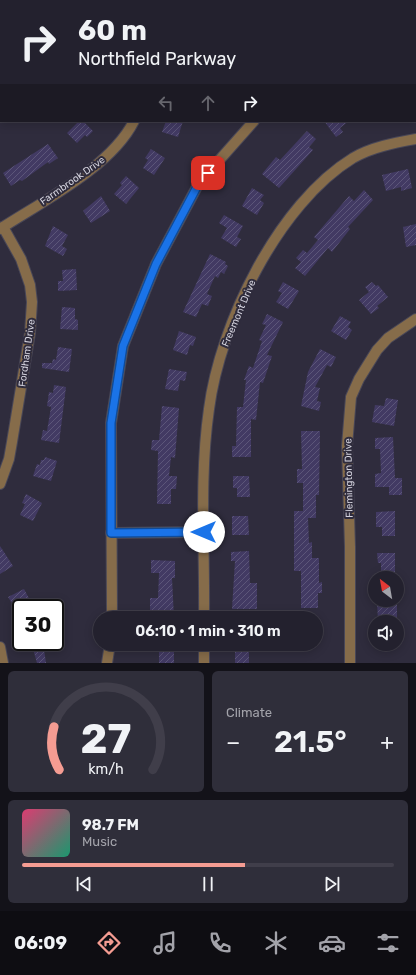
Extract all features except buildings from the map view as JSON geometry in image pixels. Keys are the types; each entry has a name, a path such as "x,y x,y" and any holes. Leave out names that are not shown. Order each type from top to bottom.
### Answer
{"street":[{"name":"Farmbrook Drive","path":"2,228 98,164 122,140 133,122"},
{"path":"112,611 111,423 123,346 156,264 199,183 253,122"},
{"name":"Freemont Drive","path":"204,611 206,434 212,392 230,327 250,282 285,225 326,179 353,158 364,153 388,144 416,139"},
{"name":"Fordham Drive","path":"0,484 9,459 12,442 31,326 32,302 30,285 21,258 2,228"},
{"name":"Flemington Drive","path":"350,663 350,546 347,446 351,397 358,379 377,350 388,338 416,319"},
{"path":"111,533 204,532"},
{"path":"0,648 3,663"},
{"path":"107,663 109,651"},
{"path":"204,651 204,663"}],"route":[{"path":"204,532 111,533 111,423 123,346 156,264 199,183 208,173"}]}
